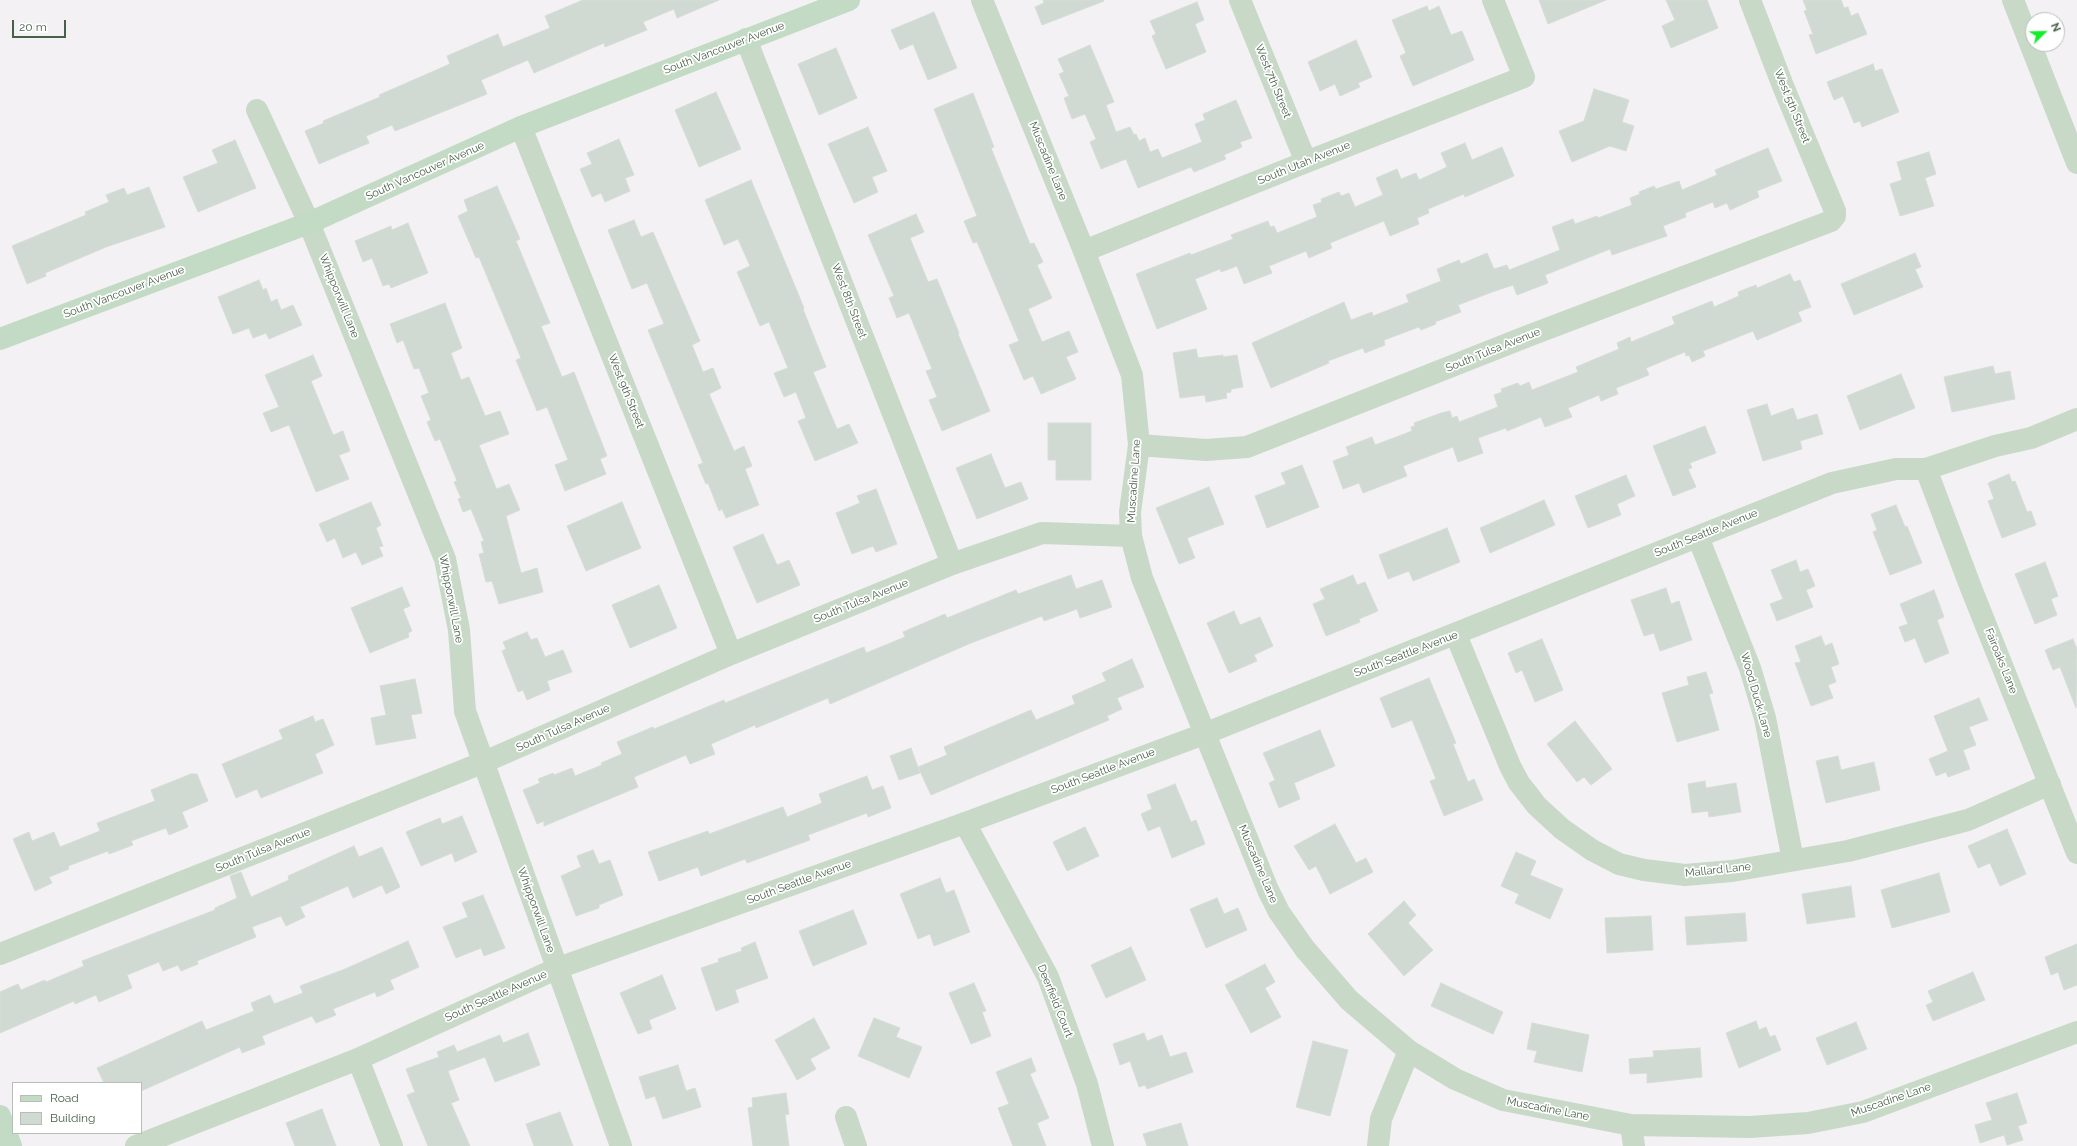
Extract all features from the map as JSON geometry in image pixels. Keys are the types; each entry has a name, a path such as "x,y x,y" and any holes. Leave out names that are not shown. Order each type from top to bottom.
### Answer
{"street":[{"name":"South Vancouver Avenue","path":"0,339 309,223 521,127 848,0"},
{"name":"Muscadine Lane","path":"982,0 1084,251 1132,375 1139,445 1130,512 1131,536 1142,578 1261,877 1279,912 1305,949 1349,1000 1409,1051 1454,1079 1503,1100 1632,1136 1808,1123 1863,1112 2077,1032"},
{"name":"West 7th Street","path":"1240,0 1306,162"},
{"name":"South Utah Avenue","path":"1084,251 1524,77 1493,0"},
{"name":"West 5th Street","path":"1750,0 1783,86 1835,211"},
{"path":"2013,0 2077,163"},
{"name":"West 8th Street","path":"746,39 952,564"},
{"name":"Whipporwill Lane","path":"258,110 309,223 444,559 459,630 465,711 482,763 558,968 621,1146"},
{"name":"West 9th Street","path":"521,127 731,654"},
{"name":"South Tulsa Avenue","path":"1139,445 1206,450 1248,447 1528,336 1825,224 1833,219 1835,211"},
{"name":"South Seattle Avenue","path":"144,1144 358,1059 558,968 965,823 1204,734 1456,635 1832,483 1896,469 1926,470 1995,446 2031,438 2077,419"},
{"name":"Fairoaks Lane","path":"1926,470 1971,588 2077,853"},
{"name":"South Tulsa Avenue","path":"0,954 482,763 731,654 952,564 1042,533 1131,536"},
{"name":"Wood Duck Lane","path":"1698,537 1750,668 1765,718 1793,860"},
{"name":"Mallard Lane","path":"1456,635 1495,732 1519,783 1537,806 1562,830 1586,846 1619,864 1644,870 1685,875 1732,871 1793,860 1882,843 1968,820 2050,784"},
{"name":"Deerfield Court","path":"965,823 1048,977 1087,1084 1103,1146"},
{"path":"1378,1146 1381,1119 1409,1051"},
{"path":"358,1059 392,1146"},
{"path":"0,1116 11,1146"},
{"path":"846,1117 856,1146"}],"building":[{"path":"583,0 719,0 677,18 674,9 643,22 647,30 605,47 604,43 534,73 528,60 481,80 487,94 395,131 392,125 366,136 369,143 319,164 305,131 324,123 323,121 380,97 379,95 450,64 447,56 498,34 503,47 550,28 545,16"},
{"path":"1043,0 1104,1 1042,25 1035,7 1044,3"},
{"path":"1539,0 1606,0 1548,24"},
{"path":"1666,0 1707,0 1718,28 1671,48 1662,26 1675,20"},
{"path":"1803,0 1841,0 1844,8 1848,7 1851,16 1858,13 1867,34 1816,54 1809,35 1813,34 1804,11 1807,10"},
{"path":"1197,2 1204,20 1195,24 1206,52 1166,69 1152,36 1156,34 1150,21"},
{"path":"1427,6 1429,11 1439,6 1451,35 1462,31 1474,60 1413,86 1400,56 1406,53 1392,20"},
{"path":"934,12 957,68 928,80 913,44 900,50 891,30"},
{"path":"1356,40 1372,77 1358,83 1360,87 1340,96 1335,84 1320,91 1308,62"},
{"path":"1090,45 1114,102 1106,105 1116,132 1130,127 1134,135 1136,134 1139,141 1145,138 1150,152 1158,149 1162,158 1202,142 1195,124 1205,120 1203,114 1236,100 1252,138 1240,142 1242,147 1224,155 1226,159 1194,172 1191,167 1138,188 1126,159 1101,169 1090,142 1096,139 1085,114 1072,119 1064,98 1069,96 1059,74 1064,72 1058,59"},
{"path":"836,48 857,98 819,115 798,64"},
{"path":"1873,64 1875,71 1882,69 1899,112 1862,127 1860,121 1854,123 1843,96 1834,100 1827,82"},
{"path":"1594,89 1629,100 1622,122 1634,126 1626,151 1610,146 1572,162 1559,131 1584,121"},
{"path":"716,92 741,149 699,167 675,110"},
{"path":"973,93 994,147 991,148 1030,244 1034,243 1043,262 1037,265 1052,298 1028,309 1042,342 1069,331 1078,352 1066,357 1076,379 1041,394 1033,376 1024,380 1009,345 1019,341 977,242 973,243 964,221 977,216 934,109"},
{"path":"868,127 887,171 872,177 878,192 854,203 828,144"},
{"path":"619,139 634,175 625,178 630,191 605,202 601,193 592,197 580,169 592,164 587,153"},
{"path":"235,140 256,188 198,212 183,177 218,163 212,150"},
{"path":"1465,143 1472,160 1502,147 1514,176 1465,197 1464,194 1428,209 1429,213 1417,218 1419,224 1390,236 1384,221 1330,243 1332,248 1309,258 1306,251 1269,266 1272,273 1244,284 1237,266 1221,272 1220,269 1195,279 1207,309 1157,329 1136,274 1190,253 1191,255 1233,239 1231,235 1268,221 1270,227 1274,226 1277,233 1317,217 1313,205 1322,202 1321,199 1339,192 1341,196 1349,193 1355,207 1383,195 1376,178 1397,169 1401,179 1416,173 1419,180 1447,167 1441,153"},
{"path":"1768,148 1782,181 1757,191 1759,197 1730,210 1727,203 1715,208 1713,202 1685,213 1686,217 1663,226 1667,236 1612,255 1610,249 1545,275 1548,283 1517,295 1513,285 1458,305 1461,312 1435,322 1436,324 1421,330 1419,327 1384,340 1385,345 1365,353 1363,348 1328,361 1329,363 1271,388 1252,343 1344,302 1351,320 1372,312 1373,316 1409,302 1406,295 1441,281 1437,269 1459,260 1461,264 1487,253 1494,269 1507,265 1509,270 1560,250 1552,227 1573,219 1575,224 1597,216 1598,218 1632,205 1630,198 1640,194 1639,192 1654,186 1656,189 1679,181 1682,190 1717,175 1715,170"},
{"path":"1929,152 1936,174 1925,178 1934,206 1900,216 1890,184 1902,180 1897,162"},
{"path":"751,180 804,308 803,309 826,367 813,372 837,429 849,424 858,443 815,461 798,421 806,418 796,392 784,397 774,373 788,368 769,322 760,326 737,272 750,266 738,239 724,245 705,200"},
{"path":"497,186 520,239 516,241 550,323 541,326 562,377 574,372 607,456 600,459 606,474 565,491 555,465 568,460 547,407 537,411 516,360 521,358 479,257 476,258 458,216 468,211 464,200"},
{"path":"149,187 165,227 106,247 45,273 46,276 27,284 12,246 86,215 85,212 109,202 106,195 124,188 127,195"},
{"path":"916,214 924,232 910,238 928,282 937,279 990,411 942,431 929,400 937,397 926,371 932,369 909,313 897,318 889,298 894,296 868,235"},
{"path":"634,220 641,237 653,232 700,341 692,345 703,372 713,368 721,388 709,394 734,451 744,446 752,466 745,469 759,505 726,518 722,509 719,511 708,483 706,484 698,465 703,463 648,330 664,324 647,283 632,289 608,230"},
{"path":"408,223 428,273 391,288 389,284 383,286 372,258 363,262 355,241 391,226 392,230"},
{"path":"1915,253 1921,267 1915,269 1923,287 1854,315 1841,284"},
{"path":"1790,274 1794,282 1800,280 1811,307 1798,312 1802,321 1757,340 1753,331 1703,351 1705,356 1692,362 1689,355 1686,356 1685,352 1646,368 1649,375 1616,388 1618,394 1601,401 1599,395 1568,408 1572,417 1545,427 1541,417 1507,431 1506,428 1478,438 1483,453 1458,462 1453,447 1403,466 1407,476 1363,493 1359,483 1343,489 1333,461 1349,455 1346,447 1372,437 1375,445 1412,431 1411,427 1415,426 1414,423 1441,413 1450,411 1452,418 1457,416 1459,422 1498,407 1494,395 1502,392 1501,389 1518,383 1520,386 1529,382 1532,390 1578,372 1576,367 1619,349 1617,343 1630,337 1631,342 1675,324 1672,317 1712,301 1714,307 1739,296 1738,292 1756,285 1757,288"},
{"path":"259,280 263,290 266,288 271,302 277,299 281,310 293,305 302,325 269,339 266,333 253,338 249,328 233,334 218,297"},
{"path":"445,303 462,348 451,353 461,380 469,377 485,416 500,411 509,434 479,445 496,488 497,489 509,484 520,510 506,516 521,573 537,568 543,592 499,604 492,581 486,582 479,554 484,553 481,542 484,541 471,509 463,512 458,499 461,498 454,482 457,481 440,439 435,441 427,422 431,420 421,396 429,393 419,368 414,369 403,340 397,343 390,324"},
{"path":"1196,349 1198,358 1237,355 1243,387 1231,389 1231,392 1226,393 1227,398 1206,402 1205,395 1180,398 1173,353"},
{"path":"313,355 322,376 311,381 333,435 343,431 350,451 339,455 349,479 316,492 289,425 271,432 263,413 279,407 265,375"},
{"path":"1993,366 1995,374 2010,371 2015,399 1952,412 1944,377"},
{"path":"1901,374 1915,408 1860,430 1847,396"},
{"path":"1767,404 1771,416 1793,408 1797,420 1817,414 1823,434 1800,441 1802,449 1763,461 1747,410"},
{"path":"1048,423 1091,423 1091,480 1056,480 1056,460 1048,460"},
{"path":"1705,426 1716,453 1690,463 1692,468 1688,469 1696,487 1673,496 1653,446"},
{"path":"991,454 1005,488 1021,482 1028,499 977,519 956,468"},
{"path":"1302,465 1319,507 1267,528 1255,496 1286,484 1281,473"},
{"path":"2009,474 2012,482 2015,481 2027,512 2031,511 2036,525 2002,538 1988,501 1994,499 1988,483"},
{"path":"1626,475 1635,496 1617,504 1621,515 1588,528 1575,496"},
{"path":"1209,487 1224,524 1187,538 1195,558 1179,564 1156,508"},
{"path":"876,489 897,544 876,552 873,546 852,554 836,513 860,503 857,496"},
{"path":"1544,500 1555,525 1490,553 1480,528"},
{"path":"371,502 381,525 376,528 383,546 379,547 383,556 362,565 356,552 343,558 335,538 327,542 319,524"},
{"path":"622,502 641,548 586,571 567,526"},
{"path":"1896,505 1905,527 1907,526 1922,563 1890,575 1873,532 1877,530 1871,514"},
{"path":"1447,528 1460,562 1413,581 1409,571 1388,579 1379,555"},
{"path":"763,534 777,565 789,560 800,585 757,603 733,547"},
{"path":"1796,560 1800,572 1808,569 1815,586 1806,590 1813,607 1777,621 1770,604 1783,599 1771,570"},
{"path":"2045,562 2058,596 2051,599 2057,615 2035,624 2015,574"},
{"path":"1071,575 1076,589 1102,580 1112,607 1080,618 1077,609 1044,621 1042,616 971,643 830,704 828,698 756,728 755,725 711,744 715,754 690,764 686,755 634,777 638,787 544,826 544,821 537,824 523,790 540,783 538,779 553,773 554,775 572,768 575,776 602,765 601,763 622,754 617,742 653,727 654,729 724,700 725,703 864,647 866,653 905,637 903,632 945,614 947,618 1016,590 1018,594"},
{"path":"1353,575 1357,585 1365,582 1378,611 1359,619 1360,622 1326,636 1313,604 1325,599 1320,589"},
{"path":"659,585 677,628 630,648 612,605"},
{"path":"402,587 410,606 403,609 412,631 408,633 409,637 370,653 351,608"},
{"path":"1666,588 1671,604 1679,601 1692,640 1660,651 1654,633 1644,636 1631,600"},
{"path":"1934,590 1944,617 1937,620 1949,653 1925,663 1915,638 1905,642 1899,627 1908,624 1900,604"},
{"path":"1234,611 1240,625 1260,617 1273,646 1254,655 1257,661 1229,673 1207,623"},
{"path":"527,632 531,640 537,638 545,657 563,650 572,672 547,681 550,690 527,700 523,690 518,692 502,651 506,649 503,642"},
{"path":"1821,636 1825,646 1832,643 1839,664 1831,667 1836,682 1828,685 1833,698 1811,706 1795,663 1801,662 1795,646"},
{"path":"1542,639 1563,690 1535,702 1522,670 1516,673 1508,653"},
{"path":"2073,639 2077,649 2076,708 2060,667 2053,670 2045,650"},
{"path":"1132,659 1144,687 1117,698 1122,709 1107,716 1109,720 931,795 918,767 947,755 944,747 1031,710 1036,720 1075,704 1072,696 1106,681 1102,673"},
{"path":"1706,672 1713,693 1709,694 1719,730 1677,742 1662,693 1689,685 1687,677"},
{"path":"1429,678 1456,743 1453,744 1468,782 1474,779 1483,800 1444,816 1430,781 1436,779 1412,720 1392,728 1380,698"},
{"path":"415,679 422,713 411,715 416,738 376,745 371,718 386,715 380,686"},
{"path":"1979,698 1988,720 1969,727 1976,745 1963,750 1970,769 1948,777 1946,772 1936,776 1929,759 1948,751 1934,716"},
{"path":"313,716 315,722 323,719 334,745 315,754 323,773 261,798 257,789 236,798 222,764 283,739 279,730"},
{"path":"1575,721 1612,769 1591,785 1584,777 1577,782 1547,744"},
{"path":"1320,730 1335,766 1294,783 1300,799 1279,808 1269,783 1275,780 1263,753"},
{"path":"911,748 920,773 899,780 890,756"},
{"path":"1838,756 1841,770 1874,762 1880,790 1826,803 1816,761"},
{"path":"191,774 197,774 208,801 182,812 188,827 169,835 166,828 131,841 133,845 109,854 108,851 68,866 69,869 49,877 52,883 35,891 13,839 29,832 32,841 54,832 60,847 100,831 97,823 155,801 151,790"},
{"path":"867,776 872,790 883,786 891,808 868,817 867,813 808,835 810,840 747,863 745,859 701,876 698,867 659,881 648,852 708,831 709,834 783,807 787,817 822,803 819,794"},
{"path":"1705,781 1706,788 1736,783 1741,812 1709,817 1708,811 1692,813 1688,784"},
{"path":"1175,784 1191,822 1196,820 1205,844 1172,858 1160,826 1148,831 1141,814 1152,809 1147,795"},
{"path":"462,816 477,852 455,862 452,853 421,866 406,832 440,818 442,824"},
{"path":"1335,824 1356,863 1366,858 1373,872 1330,894 1316,866 1309,870 1294,846"},
{"path":"1085,827 1099,856 1067,871 1053,842"},
{"path":"2007,829 2026,874 2000,886 1990,863 1978,868 1968,846"},
{"path":"354,846 359,857 382,847 400,887 386,894 382,885 353,898 348,886 300,907 305,917 286,926 281,916 252,927 256,937 197,961 198,964 181,971 178,965 163,971 159,962 127,975 132,988 99,1002 96,995 75,1004 74,1001 0,1033 0,992 18,984 21,990 45,980 46,982 84,966 82,961 215,910 215,908 237,898 230,876 241,872 251,897 289,880 288,876"},
{"path":"593,850 599,864 610,860 623,895 599,905 599,908 576,916 561,876 581,867 577,856"},
{"path":"1516,852 1536,861 1530,875 1563,889 1550,919 1515,903 1519,894 1501,886"},
{"path":"1939,873 1950,912 1892,928 1881,890"},
{"path":"940,878 946,893 954,890 970,932 934,946 930,934 918,939 900,894"},
{"path":"1851,886 1855,917 1807,924 1802,894"},
{"path":"483,895 505,948 484,956 481,948 456,958 443,927 468,917 462,903"},
{"path":"1217,898 1224,914 1238,908 1247,930 1206,948 1190,909"},
{"path":"1404,901 1416,915 1408,923 1433,950 1404,976 1368,934"},
{"path":"853,910 867,944 813,966 799,931"},
{"path":"1745,913 1747,941 1687,945 1685,917"},
{"path":"1651,916 1653,950 1607,953 1605,918"},
{"path":"408,941 419,967 390,980 394,989 377,997 375,992 333,1009 336,1015 316,1023 312,1016 262,1036 265,1044 242,1053 240,1047 142,1091 142,1082 104,1082 97,1068 202,1021 206,1030 254,1011 251,1003 270,995 274,1004 303,993 300,986 345,969"},
{"path":"755,942 768,978 735,990 739,1002 716,1011 701,968 719,962 718,959 742,951 741,948"},
{"path":"2077,944 2077,985 2064,990 2058,972 2051,975 2045,957"},
{"path":"1131,947 1146,980 1106,998 1091,965"},
{"path":"1265,964 1275,982 1265,988 1281,1017 1251,1033 1225,985"},
{"path":"1973,972 1985,1000 1933,1021 1926,1005 1933,1002 1928,991"},
{"path":"662,975 676,1009 649,1020 652,1029 638,1034 620,993"},
{"path":"974,983 986,1011 982,1012 991,1036 971,1044 949,993"},
{"path":"1441,983 1503,1012 1493,1034 1431,1006"},
{"path":"814,1018 830,1048 810,1059 816,1069 797,1080 775,1040"},
{"path":"874,1018 900,1028 896,1037 922,1047 909,1078 858,1056"},
{"path":"1756,1021 1759,1030 1766,1027 1770,1037 1775,1035 1781,1050 1739,1068 1726,1033"},
{"path":"1856,1022 1867,1049 1827,1065 1816,1038"},
{"path":"1532,1023 1589,1035 1582,1072 1534,1062 1537,1051 1527,1049"},
{"path":"528,1033 540,1065 495,1082 485,1057 448,1071 459,1100 451,1103 470,1146 428,1146 407,1095 415,1092 406,1069 439,1057 437,1052 454,1045 457,1052 500,1035 503,1043"},
{"path":"1144,1033 1147,1041 1162,1035 1170,1057 1186,1052 1193,1072 1147,1089 1145,1085 1139,1087 1130,1061 1120,1065 1113,1044"},
{"path":"1313,1041 1348,1050 1330,1116 1296,1107"},
{"path":"1700,1048 1702,1077 1647,1083 1647,1073 1630,1074 1629,1059 1654,1057 1653,1051"},
{"path":"1031,1058 1036,1071 1030,1074 1049,1118 1037,1123 1046,1146 1013,1146 998,1108 1009,1104 996,1072"},
{"path":"678,1065 686,1091 695,1088 701,1107 663,1119 655,1096 646,1099 639,1077"},
{"path":"786,1093 789,1114 785,1115 789,1146 753,1146 748,1108 753,1107 752,1098"},
{"path":"2017,1093 2027,1123 2018,1126 2023,1140 2007,1145 2004,1135 1980,1143 1975,1125 1992,1120 1986,1103"},
{"path":"322,1109 336,1146 295,1146 286,1123"},
{"path":"560,1112 573,1146 534,1146 526,1124"},
{"path":"1181,1123 1188,1146 1147,1146 1143,1134"}]}
